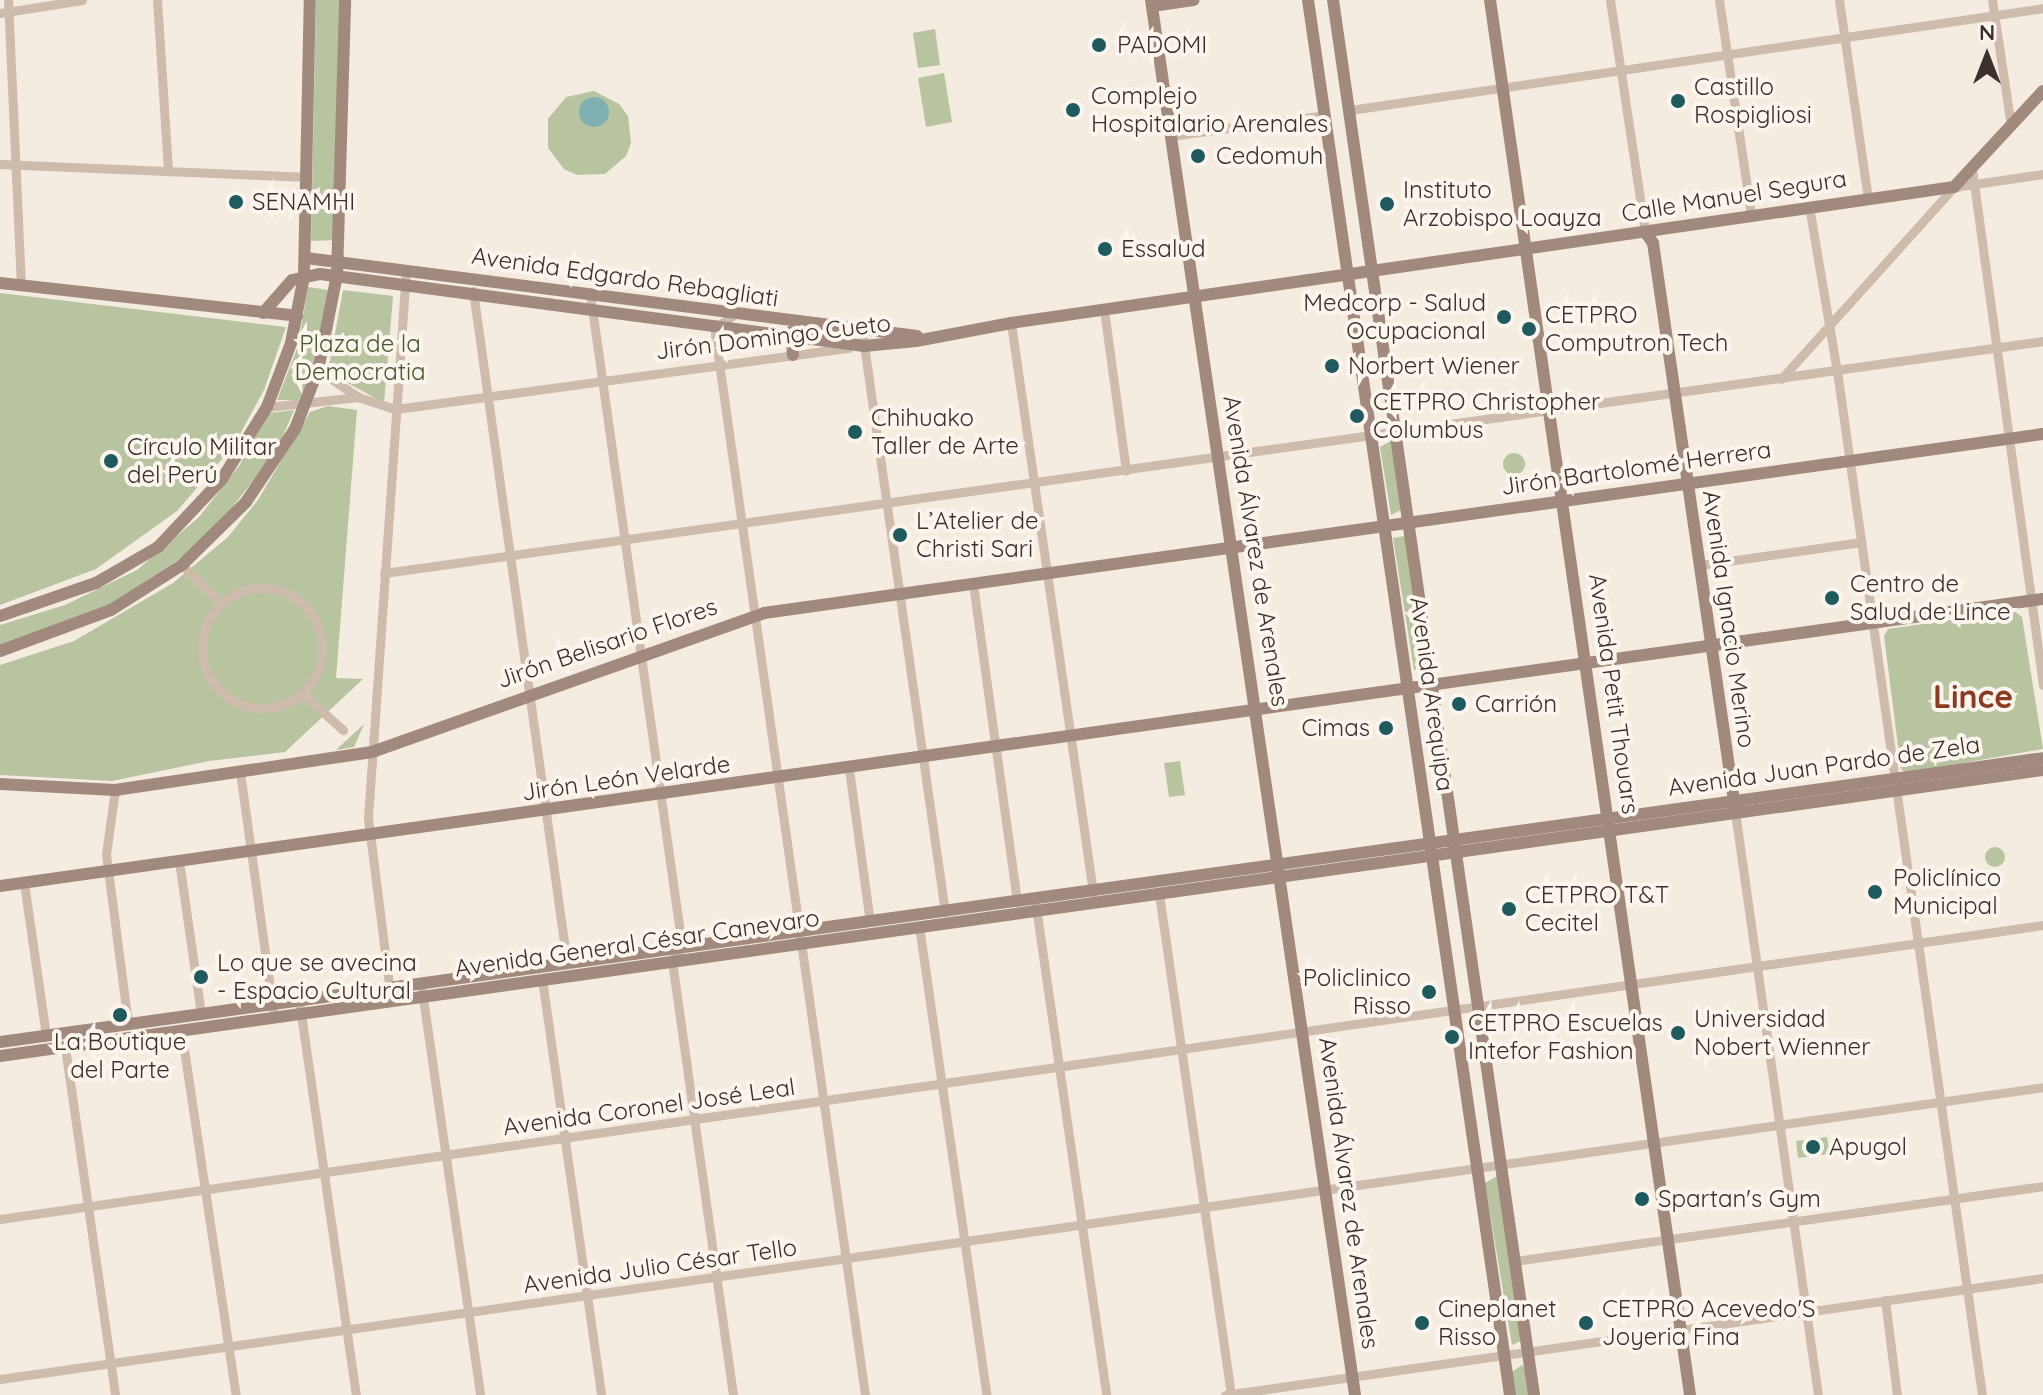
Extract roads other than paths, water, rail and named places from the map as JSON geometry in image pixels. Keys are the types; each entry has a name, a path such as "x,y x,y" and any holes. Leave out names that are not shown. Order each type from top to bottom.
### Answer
{"main road":[{"path":"0,616 96,583 158,547 222,479 267,407 297,316 306,258 310,0"},
{"path":"0,651 111,610 182,565 256,491 307,404 318,370 337,275 345,0"},
{"path":"1152,3 1194,0"},
{"name":"Avenida Arequipa","path":"1308,0 1510,1395"},
{"name":"Avenida Arequipa","path":"1333,0 1411,523 1534,1395"},
{"name":"Avenida Petit Thouars","path":"1490,0 1588,663 1690,1395"},
{"name":"Avenida Álvarez de Arenales","path":"1152,3 1194,296 1235,547 1355,1395"},
{"path":"1954,187 2043,91"},
{"name":"Calle Manuel Segura","path":"1194,296 1954,187"},
{"name":"Avenida Ignacio Merino","path":"1645,232 1653,243 1734,806"},
{"name":"Avenida Edgardo Rebagliati","path":"306,258 338,259 473,291 864,346"},
{"path":"263,313 292,280 304,276"},
{"name":"Avenida Edgardo Rebagliati","path":"304,276 406,276 590,294 862,331 938,336"},
{"path":"0,283 297,316"},
{"name":"Jirón Domingo Cueto","path":"864,346 1194,296"},
{"path":"788,320 794,336 793,355"},
{"name":"Jirón Bartolomé Herrera","path":"1235,547 2043,434"},
{"name":"Jirón Belisario Flores","path":"0,784 115,790 372,752 530,693 755,616 1235,547"},
{"name":"Jirón León Velarde","path":"0,886 996,749 2036,600"},
{"name":"Avenida Juan Pardo de Zela","path":"1895,785 2043,758"},
{"name":"Avenida Juan Pardo de Zela","path":"1280,872 1734,806 2043,770"},
{"name":"Avenida General César Canevaro","path":"422,990 567,963 682,947 919,926 1036,906 1093,892 1280,872"},
{"name":"Avenida General César Canevaro","path":"0,1056 181,1029 300,1006 672,961 870,922 1017,902 1036,906 1159,894 1280,872"},
{"name":"Avenida General César Canevaro","path":"0,1042 201,1014 273,1010"}],"street":[{"path":"8,0 4,13 21,285"},
{"path":"4,13 82,0"},
{"path":"157,0 168,172"},
{"path":"1610,0 1645,232"},
{"path":"1719,0 1751,215"},
{"path":"1839,0 1868,198"},
{"path":"1992,0 2011,126"},
{"path":"1350,110 2043,8"},
{"path":"1170,136 1325,115"},
{"path":"0,164 308,177"},
{"path":"1973,168 1971,184 2007,439 2036,600 2043,685"},
{"name":"Calle Manuel Segura","path":"1954,187 2043,174"},
{"path":"1781,379 1954,187"},
{"path":"1809,206 1850,460 1982,1395"},
{"path":"390,994 369,836 372,752 406,276"},
{"path":"473,291 567,963"},
{"path":"590,294 682,947 672,961 733,1395"},
{"path":"1104,310 1126,470"},
{"path":"735,314 717,326 719,365 865,1395"},
{"path":"1011,323 1093,892"},
{"path":"862,331 945,912"},
{"path":"384,573 511,558 1397,430 2043,341"},
{"name":"Jirón Domingo Cueto","path":"318,370 358,397 396,409 864,346"},
{"name":"Jirón Domingo Cueto","path":"267,407 358,397"},
{"path":"1700,565 1861,542"},
{"path":"182,565 221,604"},
{"path":"973,584 1017,902"},
{"path":"264,588 282,591 311,612 323,646 314,680 303,694 264,709 247,707 219,691 209,677 202,645 207,623 221,604 240,592 264,588"},
{"path":"303,694 343,730"},
{"path":"849,769 870,922"},
{"path":"240,772 273,1010"},
{"path":"115,790 107,871 128,1024"},
{"name":"Avenida Ignacio Merino","path":"1734,806 1818,1395"},
{"path":"179,861 201,1014"},
{"path":"24,883 46,1036"},
{"path":"1159,894 1229,1395 2043,1278"},
{"path":"1036,906 1106,1395"},
{"name":"Avenida Coronel José Leal","path":"0,1219 1304,1035 2043,925"},
{"path":"919,926 987,1395"},
{"path":"542,979 601,1395"},
{"path":"422,990 480,1395"},
{"path":"300,1006 356,1395"},
{"path":"181,1029 236,1395"},
{"path":"65,1047 115,1395"},
{"name":"Avenida Julio César Tello","path":"0,1379 1503,1167 2043,1087"},
{"path":"1515,1261 2043,1186"},
{"path":"1885,1300 1897,1395"}],"water":[{"path":"594,97 605,101 609,112 605,123 594,127 583,123 579,112 583,101"}],"place":[{"name":"PADOMI","path":"1099,45"},
{"name":"Castillo Rospigliosi","path":"1678,101"},
{"name":"Complejo Hospitalario Arenales","path":"1073,110"},
{"name":"Cedomuh","path":"1198,156"},
{"name":"SENAMHI","path":"236,202"},
{"name":"Instituto Arzobispo Loayza","path":"1387,204"},
{"name":"Essalud","path":"1105,249"},
{"name":"Medcorp - Salud Ocupacional","path":"1504,317"},
{"name":"CETPRO Computron Tech","path":"1529,329"},
{"name":"Norbert Wiener","path":"1332,366"},
{"name":"CETPRO Christopher Columbus","path":"1357,416"},
{"name":"Chihuako Taller de Arte","path":"855,432"},
{"name":"Círculo Militar del Perú","path":"111,461"},
{"name":"L’Atelier de Christi Sari","path":"900,535"},
{"name":"Centro de Salud de Lince","path":"1832,598"},
{"name":"Carrión","path":"1459,704"},
{"name":"Cimas","path":"1386,728"},
{"name":"Policlínico Municipal","path":"1875,892"},
{"name":"CETPRO T&T Cecitel","path":"1509,909"},
{"name":"Lo que se avecina - Espacio Cultural","path":"201,977"},
{"name":"Policlinico Risso","path":"1429,992"},
{"name":"La Boutique del Parte","path":"120,1015"},
{"name":"Universidad Nobert Wienner","path":"1678,1033"},
{"name":"CETPRO Escuelas Intefor Fashion","path":"1452,1037"},
{"name":"Apugol","path":"1813,1147"},
{"name":"Spartan's Gym","path":"1642,1199"},
{"name":"Cineplanet Risso","path":"1422,1323"},
{"name":"CETPRO Acevedo'S Joyeria Fina","path":"1586,1323"}],"district":[{"name":"Lince","path":"1973,696"}],"park label":[{"name":"Plaza de la Democratia","path":"360,358"}]}
